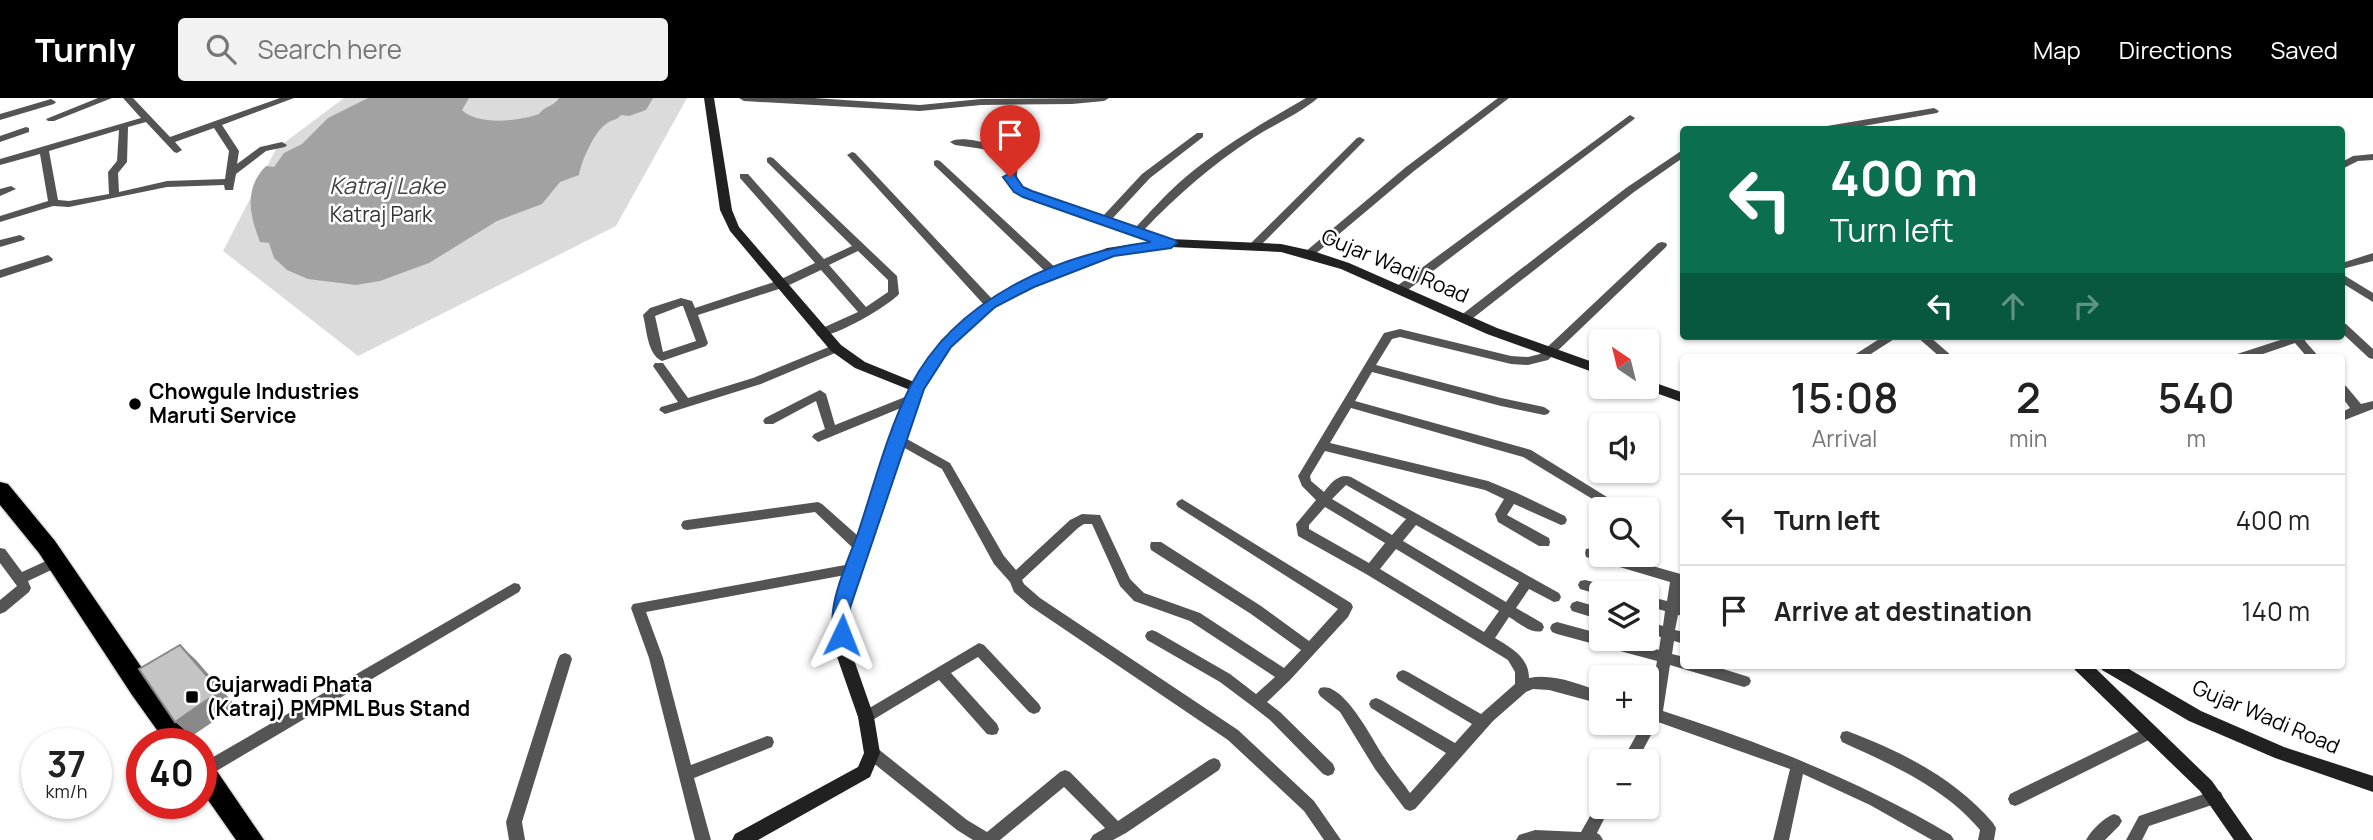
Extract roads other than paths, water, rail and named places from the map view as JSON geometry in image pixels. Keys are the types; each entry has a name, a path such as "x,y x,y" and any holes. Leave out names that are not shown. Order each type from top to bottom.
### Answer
{"highway":[{"path":"0,490 57,561 140,688 170,728"},
{"path":"217,791 251,840"}],"street":[{"path":"51,119 107,98"},
{"path":"128,98 177,150"},
{"path":"263,98 271,105"},
{"path":"168,141 289,98"},
{"path":"709,98 726,210 734,228 836,348 860,365 915,393"},
{"path":"744,98 804,99 866,106 920,108 981,102 1104,98"},
{"path":"866,106 893,98"},
{"path":"1137,232 1184,183 1256,130 1313,98"},
{"path":"1309,254 1410,169 1504,98"},
{"path":"0,117 51,102"},
{"path":"1846,126 1934,111"},
{"path":"1401,289 1630,118"},
{"path":"3,158 44,150 147,119"},
{"path":"216,124 234,150 230,181"},
{"path":"114,196 113,172 122,162 124,128"},
{"path":"0,139 26,130"},
{"path":"1032,134 1013,160 1010,177 1018,190 1171,243"},
{"path":"1105,220 1146,176 1200,135"},
{"path":"1255,246 1360,140"},
{"path":"956,142 1000,150 1013,160"},
{"path":"0,219 53,203 69,204 167,184 230,181 249,157 263,149 282,145"},
{"path":"44,150 53,203"},
{"path":"852,155 910,221 990,304"},
{"path":"1465,319 1630,190 1680,155"},
{"path":"2345,164 2356,158 2373,156"},
{"path":"770,160 888,271 895,287 894,294 885,302 822,333"},
{"path":"937,163 1054,273"},
{"path":"744,176 864,313"},
{"path":"0,194 11,190"},
{"path":"0,244 20,238"},
{"name":"Gujar Wadi Road","path":"872,753 866,717 844,654 841,608 915,393 946,343 990,304 1054,273 1111,251 1171,243 1255,246 1309,254 1401,289 1465,319 1550,353 1589,366"},
{"path":"1537,627 1393,544 1325,500 1306,483 1304,476 1385,338 1393,334 1511,360 1528,361 1550,353 1662,245"},
{"path":"692,313 780,284 861,246"},
{"path":"2345,265 2373,257"},
{"path":"0,274 48,259"},
{"path":"2345,280 2373,298"},
{"path":"684,302 692,313 702,343 666,357 659,356 650,313 684,302"},
{"path":"2345,330 2373,355"},
{"path":"1862,354 1886,340"},
{"path":"1927,340 1943,354"},
{"path":"2250,354 2290,340"},
{"path":"665,410 757,381 836,348"},
{"path":"659,366 686,404"},
{"path":"1369,367 1544,411"},
{"path":"1659,389 1680,397"},
{"path":"818,437 915,393"},
{"path":"2345,393 2366,407"},
{"path":"769,421 820,394 831,431"},
{"path":"1349,403 1519,450 1598,497"},
{"path":"2345,416 2366,407"},
{"path":"898,439 946,466 999,561 1015,579 1019,588 1035,602 1249,748 1309,806 1333,840"},
{"path":"1324,446 1488,485 1561,520"},
{"path":"1522,686 1522,671 1518,661 1300,528 1340,482 1348,480 1554,597"},
{"path":"1513,496 1501,514 1502,518 1544,542"},
{"path":"1182,504 1346,607 1285,676 1257,702"},
{"path":"687,525 818,507 862,548"},
{"path":"1371,570 1415,517"},
{"path":"1015,579 1073,524 1082,519 1096,519 1125,582 1139,597 1195,617 1285,676"},
{"path":"1156,546 1256,610 1310,649"},
{"path":"0,553 24,588 0,608"},
{"path":"20,579 57,561"},
{"path":"1637,567 1680,580 1676,636 1659,684"},
{"path":"703,840 656,658 638,608 856,568"},
{"path":"1486,640 1527,582"},
{"path":"217,761 514,588"},
{"path":"1659,604 1678,609"},
{"path":"1577,607 1589,610"},
{"path":"1557,628 1680,662"},
{"path":"1659,631 1676,636"},
{"path":"1152,636 1225,678 1257,702 1283,723 1328,769"},
{"path":"866,717 979,649 1034,708"},
{"path":"517,840 514,822 565,659"},
{"path":"1703,669 1744,681"},
{"path":"2085,669 2216,797 2244,840"},
{"name":"Gujar Wadi Road","path":"2115,669 2195,716 2281,753 2373,784"},
{"path":"941,672 992,729"},
{"path":"1403,676 1483,723"},
{"path":"1325,692 1345,708 1380,764 1410,804 1483,723 1522,686 1531,683 1545,684 1589,695"},
{"path":"1376,704 1457,752"},
{"path":"1659,716 1741,743 1798,766 1911,818 1946,840"},
{"path":"2015,799 2150,732"},
{"path":"1847,737 1903,764 1952,793 1988,828 1986,840"},
{"path":"686,774 767,742"},
{"path":"741,840 864,772 872,753 962,825 987,840 1065,776 1117,830"},
{"path":"1098,840 1214,765"},
{"path":"1781,840 1798,766"},
{"path":"2134,840 2144,821 2216,797"},
{"path":"1524,840 1535,837 1590,839 1598,819"},
{"path":"2094,840 2114,821"}],"water":[{"name":"Katraj Lake","path":"368,98 469,98 462,110 478,118 499,121 539,114 559,98 653,98 646,110 629,116 621,115 601,128 589,148 579,175 560,182 542,204 497,221 429,263 380,281 356,285 308,279 287,270 274,258 269,243 260,242 251,213 251,193 266,166 274,167 284,153 302,144 328,118"}],"place":[{"name":"Chowgule Industries Maruti Service","path":"135,404"},
{"name":"Gujarwadi Phata (Katraj) PMPML Bus Stand","path":"192,697"}],"park label":[{"name":"Katraj Park","path":"381,215"}]}
